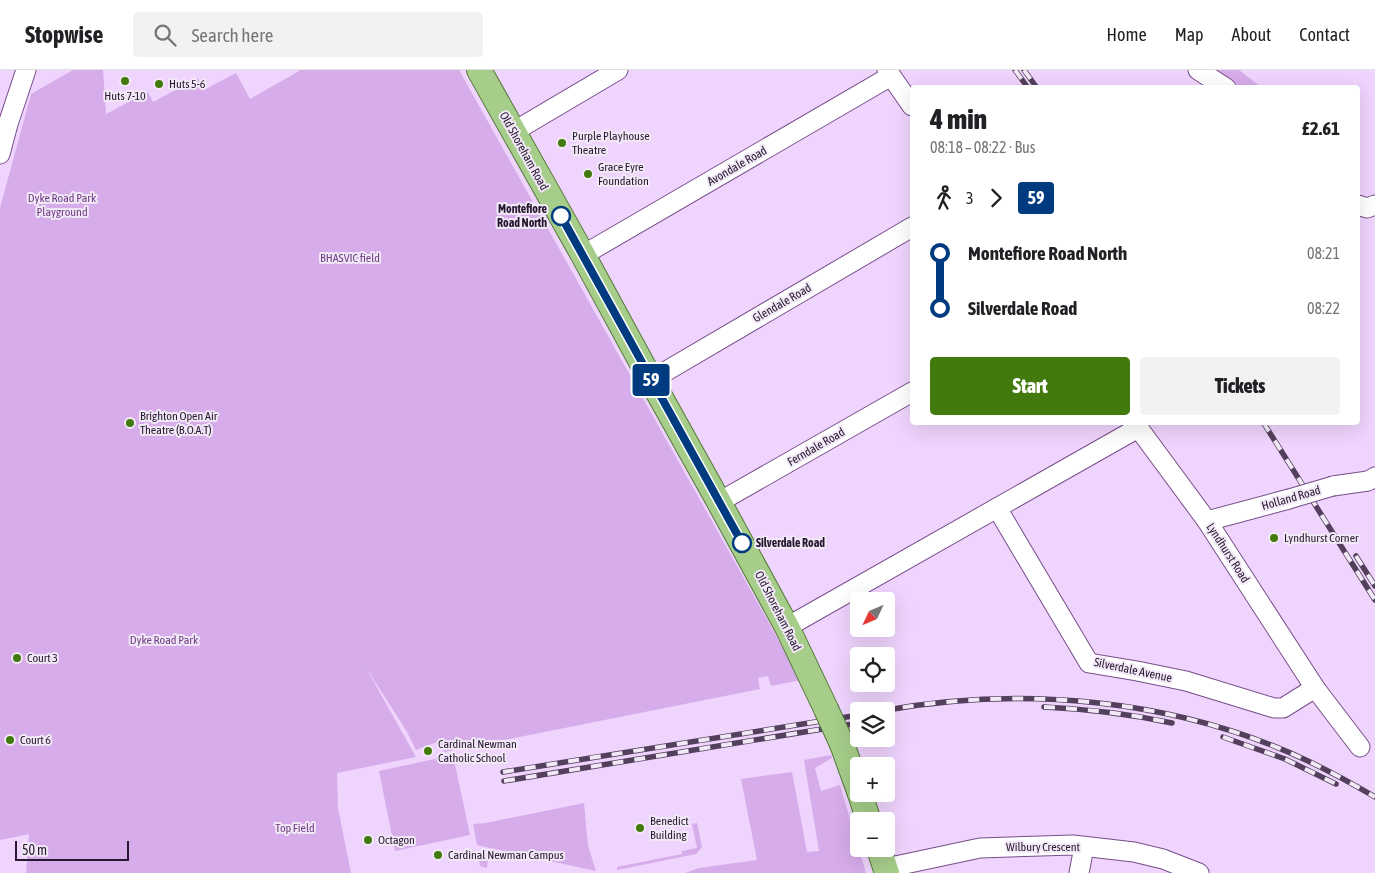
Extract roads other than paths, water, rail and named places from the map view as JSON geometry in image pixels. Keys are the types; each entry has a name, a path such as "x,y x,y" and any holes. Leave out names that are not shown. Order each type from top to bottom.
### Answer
{"main road":[{"name":"Old Shoreham Road","path":"479,70 788,627 842,744 850,767"}],"street":[{"path":"0,154 8,124 7,104 26,70"},
{"path":"513,132 618,70"},
{"path":"1198,70 1221,85"},
{"path":"889,73 910,103"},
{"name":"Avondale Road","path":"583,255 889,73"},
{"path":"1360,206 1367,208 1375,205"},
{"name":"Glendale Road","path":"651,380 910,228"},
{"name":"Ferndale Road","path":"720,502 910,393"},
{"path":"788,627 997,508 1136,425"},
{"name":"Lyndhurst Road","path":"1136,425 1207,521 1315,688 1360,747"},
{"name":"Holland Road","path":"1207,521 1334,486 1368,481 1375,477"},
{"name":"Silverdale Avenue","path":"997,508 1090,663 1186,681 1274,708 1283,708 1315,688"},
{"name":"Wilbury Crescent","path":"884,863 980,848 1072,845 1084,848 1134,852 1163,859 1199,873"},
{"path":"1079,873 1084,848"}],"railway":[{"path":"1015,70 1026,85"},
{"path":"1024,70 1035,85"},
{"path":"1265,425 1375,600"},
{"path":"1356,556 1375,586"},
{"path":"895,709 935,703 989,699 1044,699 1099,703 1153,711 1206,723 1258,740 1317,765 1375,797"},
{"path":"1044,707 1108,712 1172,723"},
{"path":"503,772 850,716"},
{"path":"504,781 850,724"},
{"path":"1223,737 1285,759 1336,784"}],"place":[{"name":"Huts 7-10","path":"125,81"},
{"name":"Huts 5-6","path":"159,84"},
{"name":"Purple Playhouse Theatre","path":"562,143"},
{"name":"Grace Eyre Foundation","path":"588,174"},
{"name":"Montefiore Road North","path":"561,216"},
{"name":"Brighton Open Air Theatre (B.O.A.T)","path":"130,423"},
{"name":"Lyndhurst Corner","path":"1274,538"},
{"name":"Silverdale Road","path":"742,543"},
{"name":"Court 3","path":"17,658"},
{"name":"Court 6","path":"10,740"},
{"name":"Cardinal Newman Catholic School","path":"428,751"},
{"name":"Benedict Building","path":"640,828"},
{"name":"Octagon","path":"368,840"},
{"name":"Cardinal Newman Campus","path":"438,855"}],"park label":[{"name":"Dyke Road Park Playground","path":"62,205"},
{"name":"BHASVIC field","path":"350,258"},
{"name":"Dyke Road Park","path":"164,640"},
{"name":"Top Field","path":"295,828"}]}
